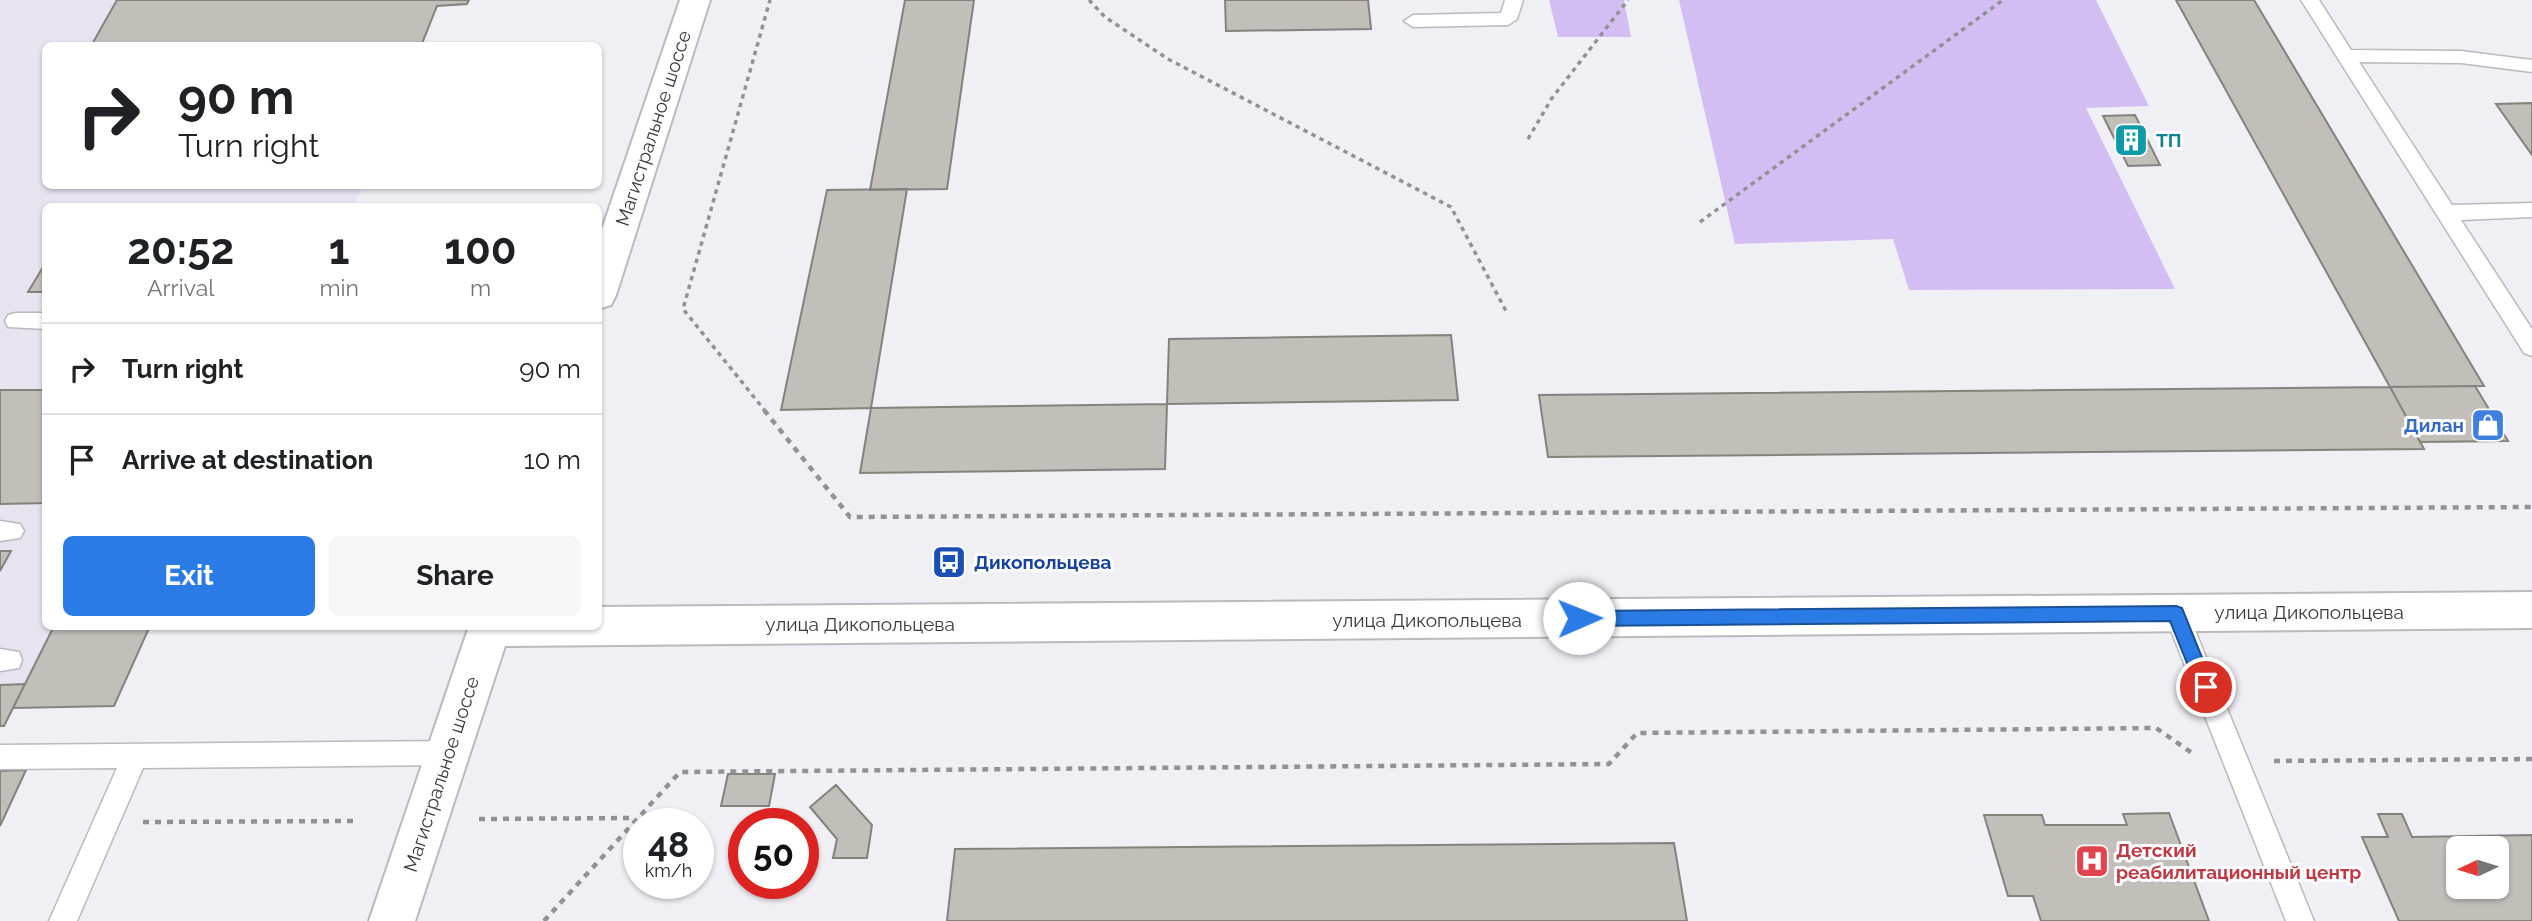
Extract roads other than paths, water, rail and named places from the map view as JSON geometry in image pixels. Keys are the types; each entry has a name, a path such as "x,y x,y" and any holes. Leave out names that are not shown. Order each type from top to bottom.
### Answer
{"main road":[{"name":"Магистральное шоссе","path":"602,283 695,0"},
{"name":"улица Дикопольцева","path":"602,626 2532,610"},
{"name":"Магистральное шоссе","path":"392,921 489,630"}],"lane":[{"path":"1413,21 1508,19 1514,0"},
{"path":"2310,0 2532,347"},
{"path":"2346,55 2461,57 2532,66"},
{"path":"2446,213 2532,211"},
{"path":"16,321 42,321"},
{"path":"2176,613 2300,921"},
{"path":"0,757 448,753"},
{"path":"63,921 136,755"}],"place":[{"name":"ТП","path":"2131,140"},
{"name":"Дилан","path":"2488,425"},
{"name":"Дикопольцева","path":"949,562"},
{"name":"Детский реабилитационный центр","path":"2092,861"}]}
